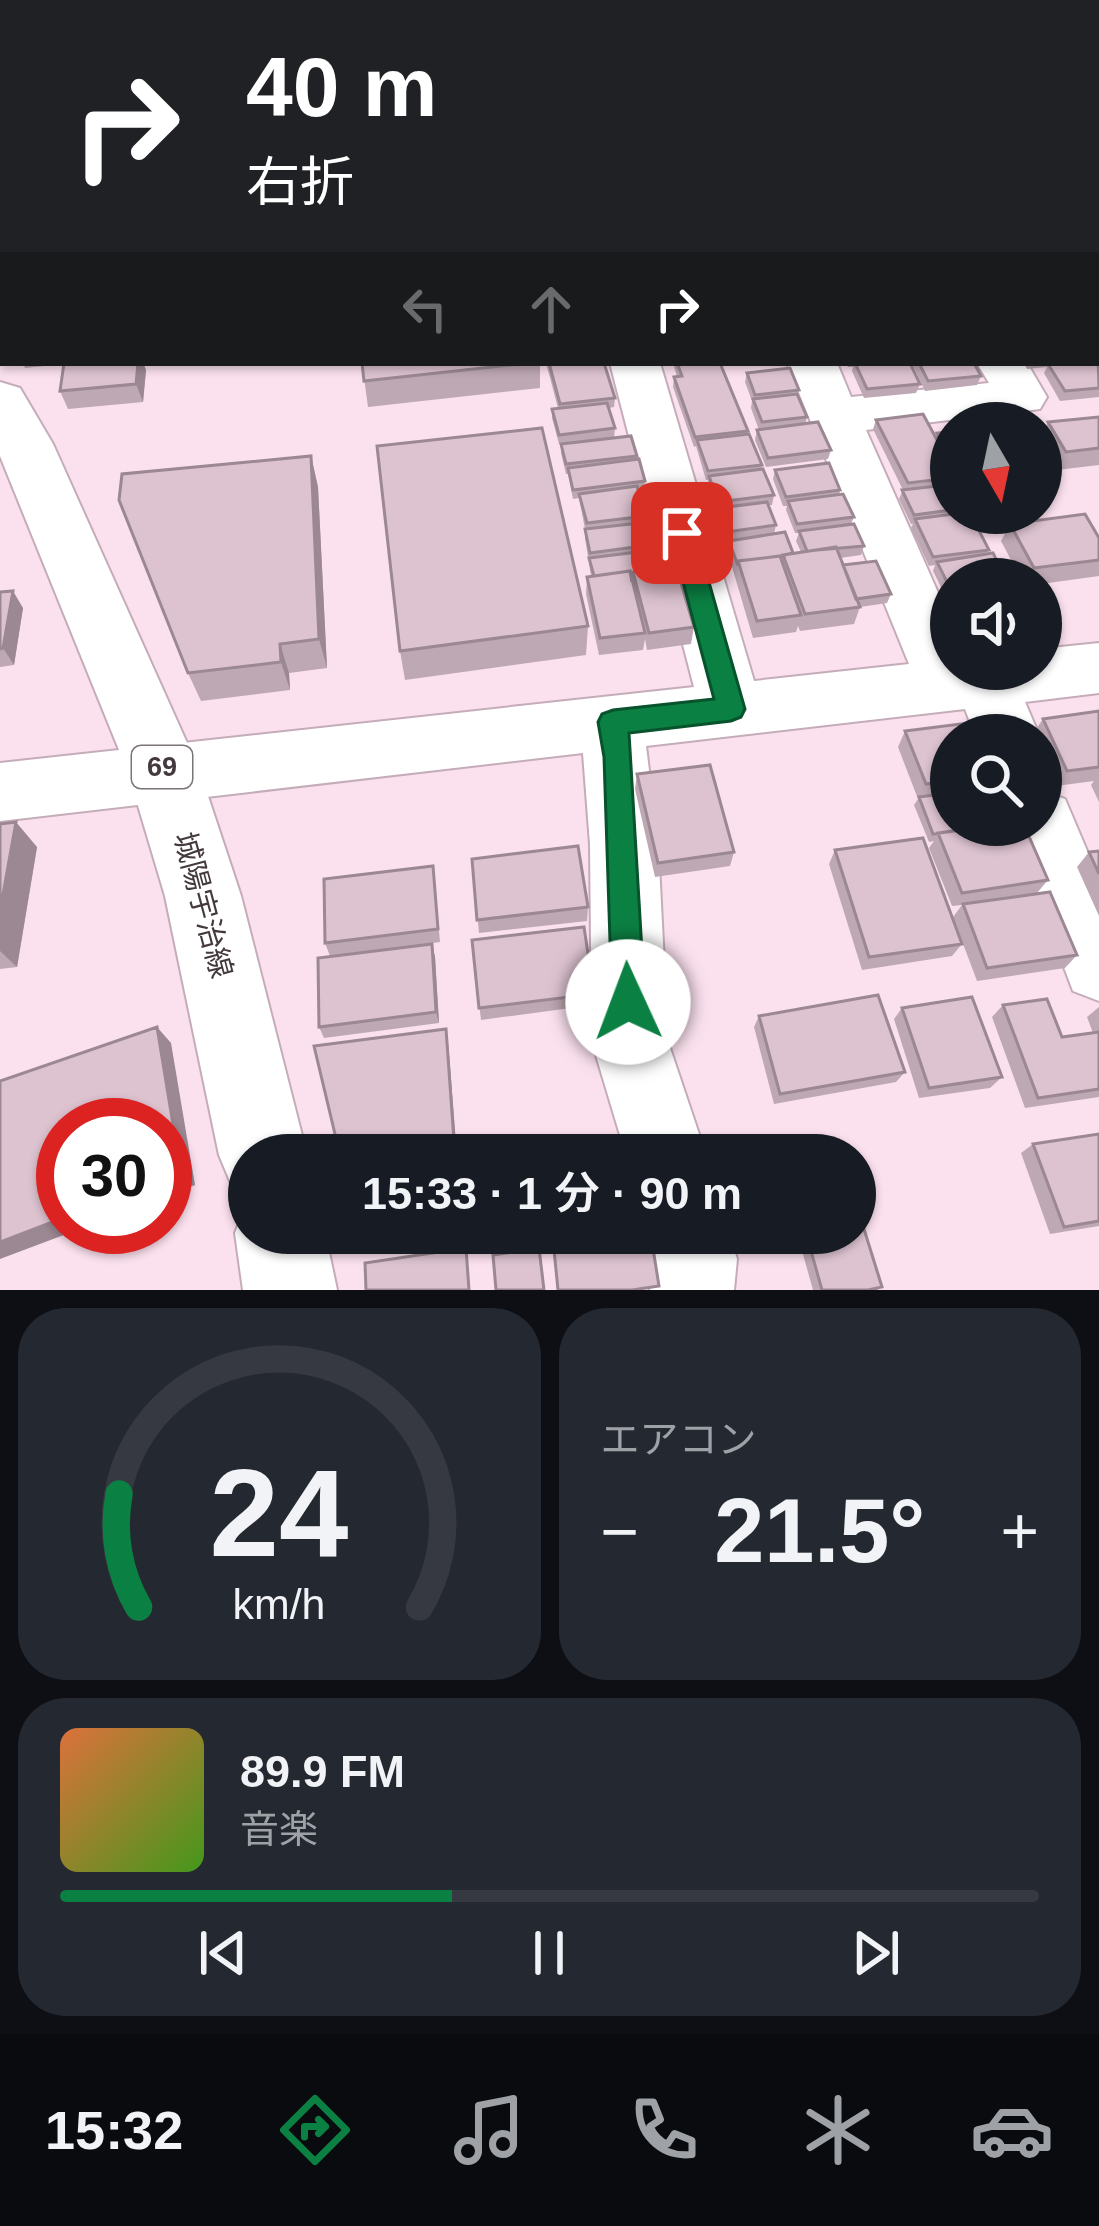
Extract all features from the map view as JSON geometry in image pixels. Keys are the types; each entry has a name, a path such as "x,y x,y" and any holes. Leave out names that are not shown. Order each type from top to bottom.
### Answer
{"main road":[{"name":"城陽宇治線","path":"0,401 24,444 164,772 203,896 258,1134"}],"street":[{"path":"636,366 731,709"},
{"path":"813,366 834,416 980,700"},
{"path":"834,416 1022,397 1004,366"},
{"path":"0,792 731,709 980,700 1099,668"},
{"path":"613,722 624,844 630,1042 659,1134"},
{"path":"1051,846 1099,966"},
{"path":"692,1290 694,1254"}],"building":[{"path":"64,366 138,366 136,384 60,391"},
{"path":"362,366 502,366 364,381"},
{"path":"550,366 605,366 615,398 560,404"},
{"path":"678,366 721,366 748,431 695,437 674,377 682,376"},
{"path":"856,366 911,366 920,384 867,389"},
{"path":"920,366 976,366 981,376 928,381"},
{"path":"1049,366 1098,366 1099,388 1065,391"},
{"path":"790,368 799,390 755,395 747,373"},
{"path":"797,394 807,417 762,422 753,399"},
{"path":"607,403 615,428 559,435 552,409"},
{"path":"923,414 930,427 930,480 908,483 876,420"},
{"path":"1099,417 1099,448 1066,452 1062,421"},
{"path":"818,422 831,450 768,458 757,430"},
{"path":"542,428 588,626 400,651 377,446"},
{"path":"749,434 762,465 708,471 697,440"},
{"path":"631,436 637,456 566,464 561,444"},
{"path":"311,456 319,639 280,644 281,662 188,673 119,500 122,474"},
{"path":"639,459 645,481 573,490 568,468"},
{"path":"829,463 840,490 786,497 775,470"},
{"path":"763,469 774,495 718,502 709,476"},
{"path":"637,486 646,516 587,523 579,494"},
{"path":"930,487 930,513 914,515 902,490"},
{"path":"843,494 854,517 797,524 788,501"},
{"path":"767,502 776,525 719,533 711,509"},
{"path":"1085,514 1099,538 1099,560 1062,565 1062,558 1029,558 1015,534 1062,534 1062,517"},
{"path":"930,517 930,534 981,534 989,550 933,557 915,519"},
{"path":"659,521 665,543 590,553 585,529"},
{"path":"854,524 864,546 807,551 799,531"},
{"path":"785,532 793,553 737,563 729,541"},
{"path":"836,547 860,607 805,614 783,555"},
{"path":"646,551 652,569 633,572 631,577 630,571 594,576 589,558"},
{"path":"780,556 801,615 757,621 738,561"},
{"path":"876,561 891,594 856,599 843,565"},
{"path":"676,566 694,627 649,633 633,572"},
{"path":"630,571 645,633 600,638 587,577"},
{"path":"13,591 3,648 0,649 0,592"},
{"path":"1099,711 1099,767 1067,771 1062,760 1062,716"},
{"path":"930,728 930,783 926,784 905,731"},
{"path":"710,765 734,852 658,863 637,774"},
{"path":"930,796 930,826 919,797"},
{"path":"16,822 0,911 0,824"},
{"path":"923,838 962,944 869,957 835,850"},
{"path":"578,846 588,907 477,920 472,859"},
{"path":"943,846 1033,846 1048,880 962,893"},
{"path":"1099,851 1099,874 1089,852"},
{"path":"433,866 438,929 325,943 324,879"},
{"path":"1050,892 1077,955 987,968 963,904"},
{"path":"584,927 594,994 479,1008 472,940"},
{"path":"432,944 436,1012 319,1027 318,958"},
{"path":"878,995 905,1072 780,1094 759,1016"},
{"path":"972,997 1002,1077 929,1088 902,1008"},
{"path":"1047,999 1062,1037 1099,1032 1099,1089 1038,1098 1003,1005"},
{"path":"157,1027 169,1098 36,1098 36,1228 0,1242 0,1081"},
{"path":"446,1029 454,1134 335,1134 314,1046"},
{"path":"1099,1134 1099,1221 1064,1227 1033,1144"},
{"path":"426,1254 466,1254 469,1290 366,1290 365,1263"},
{"path":"540,1254 544,1290 496,1290 493,1255"},
{"path":"554,1254 654,1254 659,1286 558,1290"},
{"path":"812,1254 872,1254 882,1287 822,1290"}],"route":[{"path":"628,1002 624,844 613,722 731,709 682,533"}]}
